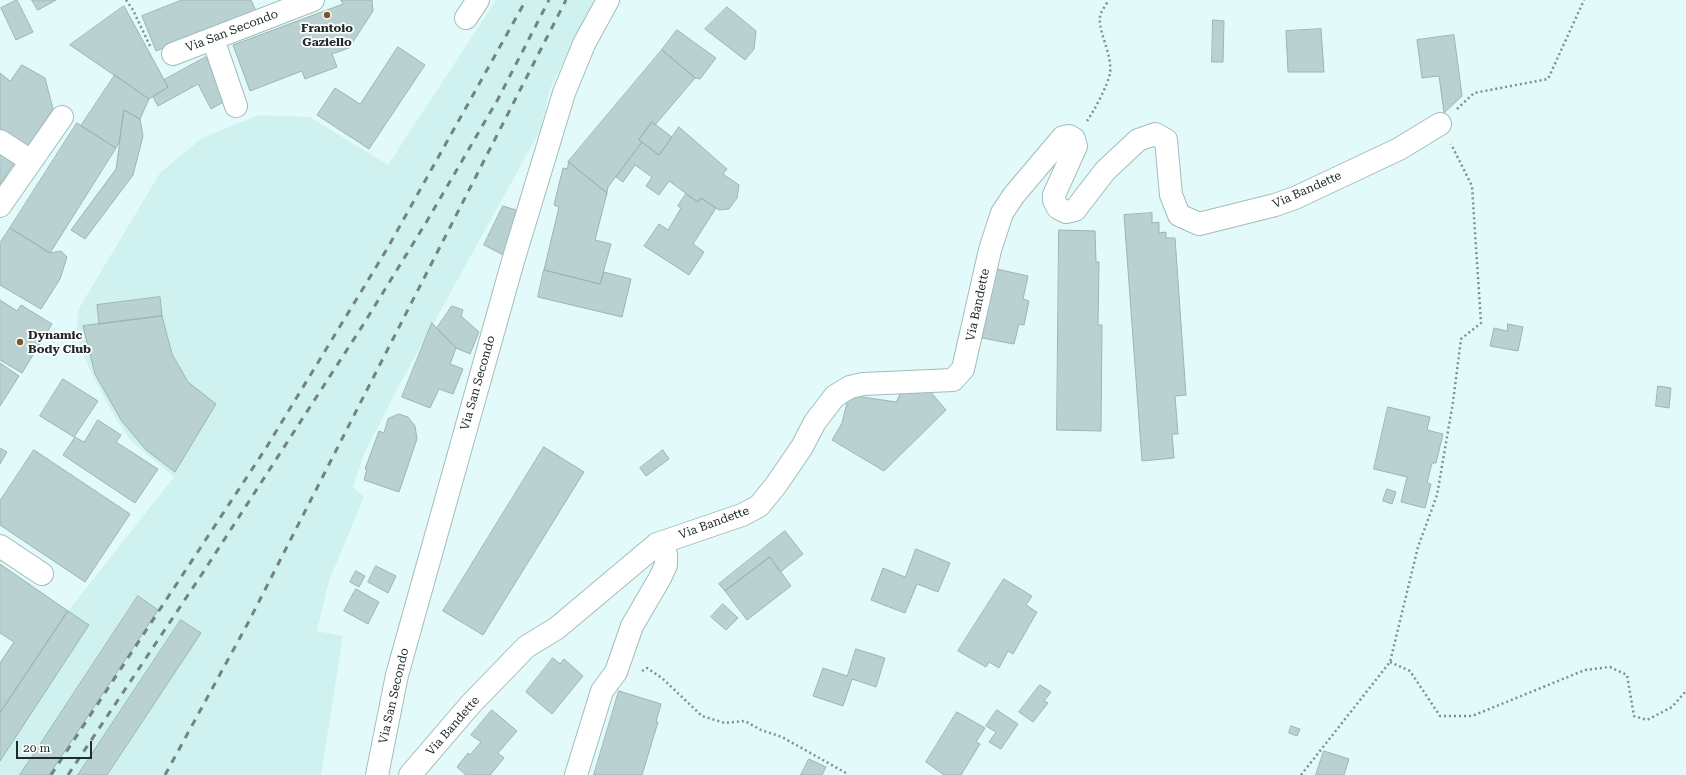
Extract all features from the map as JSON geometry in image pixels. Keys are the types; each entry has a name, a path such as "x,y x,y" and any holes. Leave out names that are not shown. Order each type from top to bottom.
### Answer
{"street":[{"name":"Via San Secondo","path":"173,54 313,0"},
{"path":"466,18 478,0"},
{"name":"Via San Secondo","path":"377,775 397,675 509,276 564,93 584,44 608,0"},
{"path":"213,39 236,106"},
{"path":"0,206 62,117"},
{"name":"Via Bandette","path":"410,775 470,705 526,647 557,628 657,544 742,515 759,506 776,485 802,447 815,422 835,396 850,387 863,384 953,380 963,368 990,250 1002,212 1061,139 1069,136 1074,139 1076,146 1054,196 1055,204 1058,208 1066,212 1075,210 1111,166 1138,140 1155,134 1166,140 1171,195 1179,215 1199,224 1246,214 1295,198 1400,149 1440,124"},
{"path":"0,142 31,161"},
{"path":"576,775 602,691 616,672 632,626 666,565 664,548 657,544"},
{"path":"0,546 42,574"}],"path":[{"path":"126,0 133,10 158,61 173,54"},
{"path":"1074,139 1095,110 1110,73 1109,51 1100,26 1100,14 1109,0"},
{"path":"1301,775 1390,662 1418,547 1437,495 1453,402 1461,339 1481,323 1472,186 1440,124 1474,93 1548,79 1584,0"},
{"path":"1390,662 1410,671 1440,716 1472,716 1585,670 1610,667 1627,675 1634,716 1647,720 1672,707 1686,691"},
{"path":"616,672 622,678 632,680 647,668 662,678 702,716 725,723 745,721 782,737 846,773"}],"shaded area":[{"path":"496,0 594,0 550,89 541,129 401,382 364,454 353,487 364,497 329,581 317,631 343,636 321,775 0,775 0,715 68,611 174,477 131,441 116,419 93,377 80,347 77,328 78,310 160,173 202,138 259,115 310,117 388,165"}],"building":[{"path":"17,0 33,32 16,40 1,8"},
{"path":"32,0 56,0 38,10"},
{"path":"182,0 251,0 256,11 156,51 142,16"},
{"path":"341,0 372,0 373,11 349,48 332,54 337,67 305,79 302,71 250,91 233,45 343,4"},
{"path":"124,6 168,87 149,99 70,45"},
{"path":"727,7 756,31 754,49 745,60 705,29"},
{"path":"1213,20 1224,21 1223,62 1212,62"},
{"path":"1321,29 1324,72 1288,72 1286,31"},
{"path":"677,30 716,58 700,79 695,78 662,50"},
{"path":"1454,35 1462,96 1444,113 1439,76 1422,78 1417,40"},
{"path":"398,47 425,65 369,149 317,115 335,88 360,104"},
{"path":"662,50 695,78 655,125 652,122 639,140 642,142 608,187 607,193 568,162"},
{"path":"206,57 229,99 211,109 198,84 158,106 153,97 168,87 164,80"},
{"path":"22,65 45,78 53,109 25,151 0,135 0,73 10,81"},
{"path":"115,75 149,99 140,119 124,110 119,143 116,148 81,126"},
{"path":"124,110 140,119 143,136 133,175 85,239 71,230 116,169"},
{"path":"652,122 672,137 659,155 639,140"},
{"path":"77,123 116,148 50,253 10,228"},
{"path":"679,127 727,169 723,174 739,185 737,198 729,209 719,210 701,198 698,202 669,181 659,195 646,186 652,177 635,165 623,182 616,177 642,142 659,155"},
{"path":"0,148 17,159 0,184"},
{"path":"569,162 607,193 595,240 611,244 600,284 544,270 559,207 554,205 563,168 567,169"},
{"path":"686,194 698,202 701,198 716,208 693,244 704,252 689,275 644,246 659,224 668,230 681,208 678,206"},
{"path":"503,206 516,210 505,256 484,245"},
{"path":"1152,213 1152,223 1159,222 1159,233 1166,232 1166,238 1175,238 1186,395 1175,396 1178,434 1172,434 1174,458 1142,461 1124,215"},
{"path":"10,228 50,253 61,251 67,257 60,279 41,309 0,285 0,243"},
{"path":"1059,230 1095,231 1096,262 1099,262 1098,325 1102,325 1101,431 1057,430"},
{"path":"992,268 1028,276 1023,299 1029,301 1024,325 1019,324 1014,344 982,338 991,293"},
{"path":"544,270 600,284 604,272 631,279 622,317 538,297"},
{"path":"160,297 162,316 99,324 97,305"},
{"name":"Dynamic Body Club","path":"0,300 17,311 21,305 52,324 22,373 0,360"},
{"path":"452,306 463,310 461,316 479,332 470,354 456,348 437,328"},
{"path":"162,316 172,354 188,382 216,404 175,472 146,450 121,420 95,374 83,326"},
{"path":"432,323 456,348 450,364 463,369 453,394 439,389 430,408 402,397"},
{"path":"1508,324 1523,327 1518,351 1490,346 1494,328 1507,331"},
{"path":"0,363 19,376 0,406"},
{"path":"63,379 98,401 74,437 40,416"},
{"path":"1658,386 1671,388 1669,408 1656,406"},
{"path":"903,388 928,389 946,410 884,471 832,440 842,423 849,395 896,402"},
{"path":"1388,407 1430,417 1427,430 1443,434 1436,463 1432,463 1427,483 1431,484 1425,508 1401,502 1407,477 1374,469"},
{"path":"399,414 408,417 415,426 417,439 399,492 364,480 367,469 365,469 379,431 384,433 388,419"},
{"path":"98,420 121,435 116,442 158,469 135,503 63,455 75,437 84,442"},
{"path":"544,447 584,472 483,635 443,611"},
{"path":"0,448 7,452 0,464"},
{"path":"34,450 130,514 85,582 0,525 0,501"},
{"path":"663,450 669,459 646,476 640,468"},
{"path":"1387,489 1396,492 1392,504 1383,501"},
{"path":"785,531 803,554 780,572 770,557 725,591 719,584"},
{"path":"916,549 950,563 938,592 917,584 905,613 871,600 883,568 905,577"},
{"path":"770,557 791,586 747,620 725,591"},
{"path":"0,564 68,611 0,713 0,663 14,642 0,633"},
{"path":"376,566 396,576 388,593 368,582"},
{"path":"356,571 365,576 359,587 350,582"},
{"path":"1004,579 1032,596 1026,605 1037,612 1013,654 1008,651 999,668 989,662 986,667 958,651"},
{"path":"356,589 379,602 368,624 344,611"},
{"path":"138,596 158,610 49,775 20,775"},
{"path":"723,604 738,618 726,630 711,617"},
{"path":"68,611 89,625 0,761 0,713"},
{"path":"181,620 201,633 107,775 78,775"},
{"path":"856,649 885,658 876,687 852,679 843,706 813,696 823,668 847,676"},
{"path":"553,658 560,664 564,659 583,676 552,714 526,692"},
{"path":"1040,685 1051,692 1044,701 1048,703 1033,722 1019,712"},
{"path":"619,691 661,704 656,722 658,722 642,775 594,775"},
{"path":"492,710 517,731 498,753 504,758 490,775 466,775 457,767 468,753 470,755 481,742 471,735"},
{"path":"997,710 1018,724 1001,749 989,742 996,732 986,726"},
{"path":"957,712 985,728 976,742 980,744 961,775 944,775 926,762"},
{"path":"1291,726 1300,729 1297,736 1289,733"},
{"path":"1324,751 1349,759 1344,775 1316,775"},
{"path":"809,759 826,767 822,775 801,775"}],"railway":[{"path":"51,775 266,448 387,249 526,0"},
{"path":"68,775 202,574 363,325 427,221 498,99 549,0"},
{"path":"165,775 248,623 566,0"}],"place":[{"name":"Frantoio Gaziello","path":"327,15"},
{"name":"Dynamic Body Club","path":"20,342"}]}
